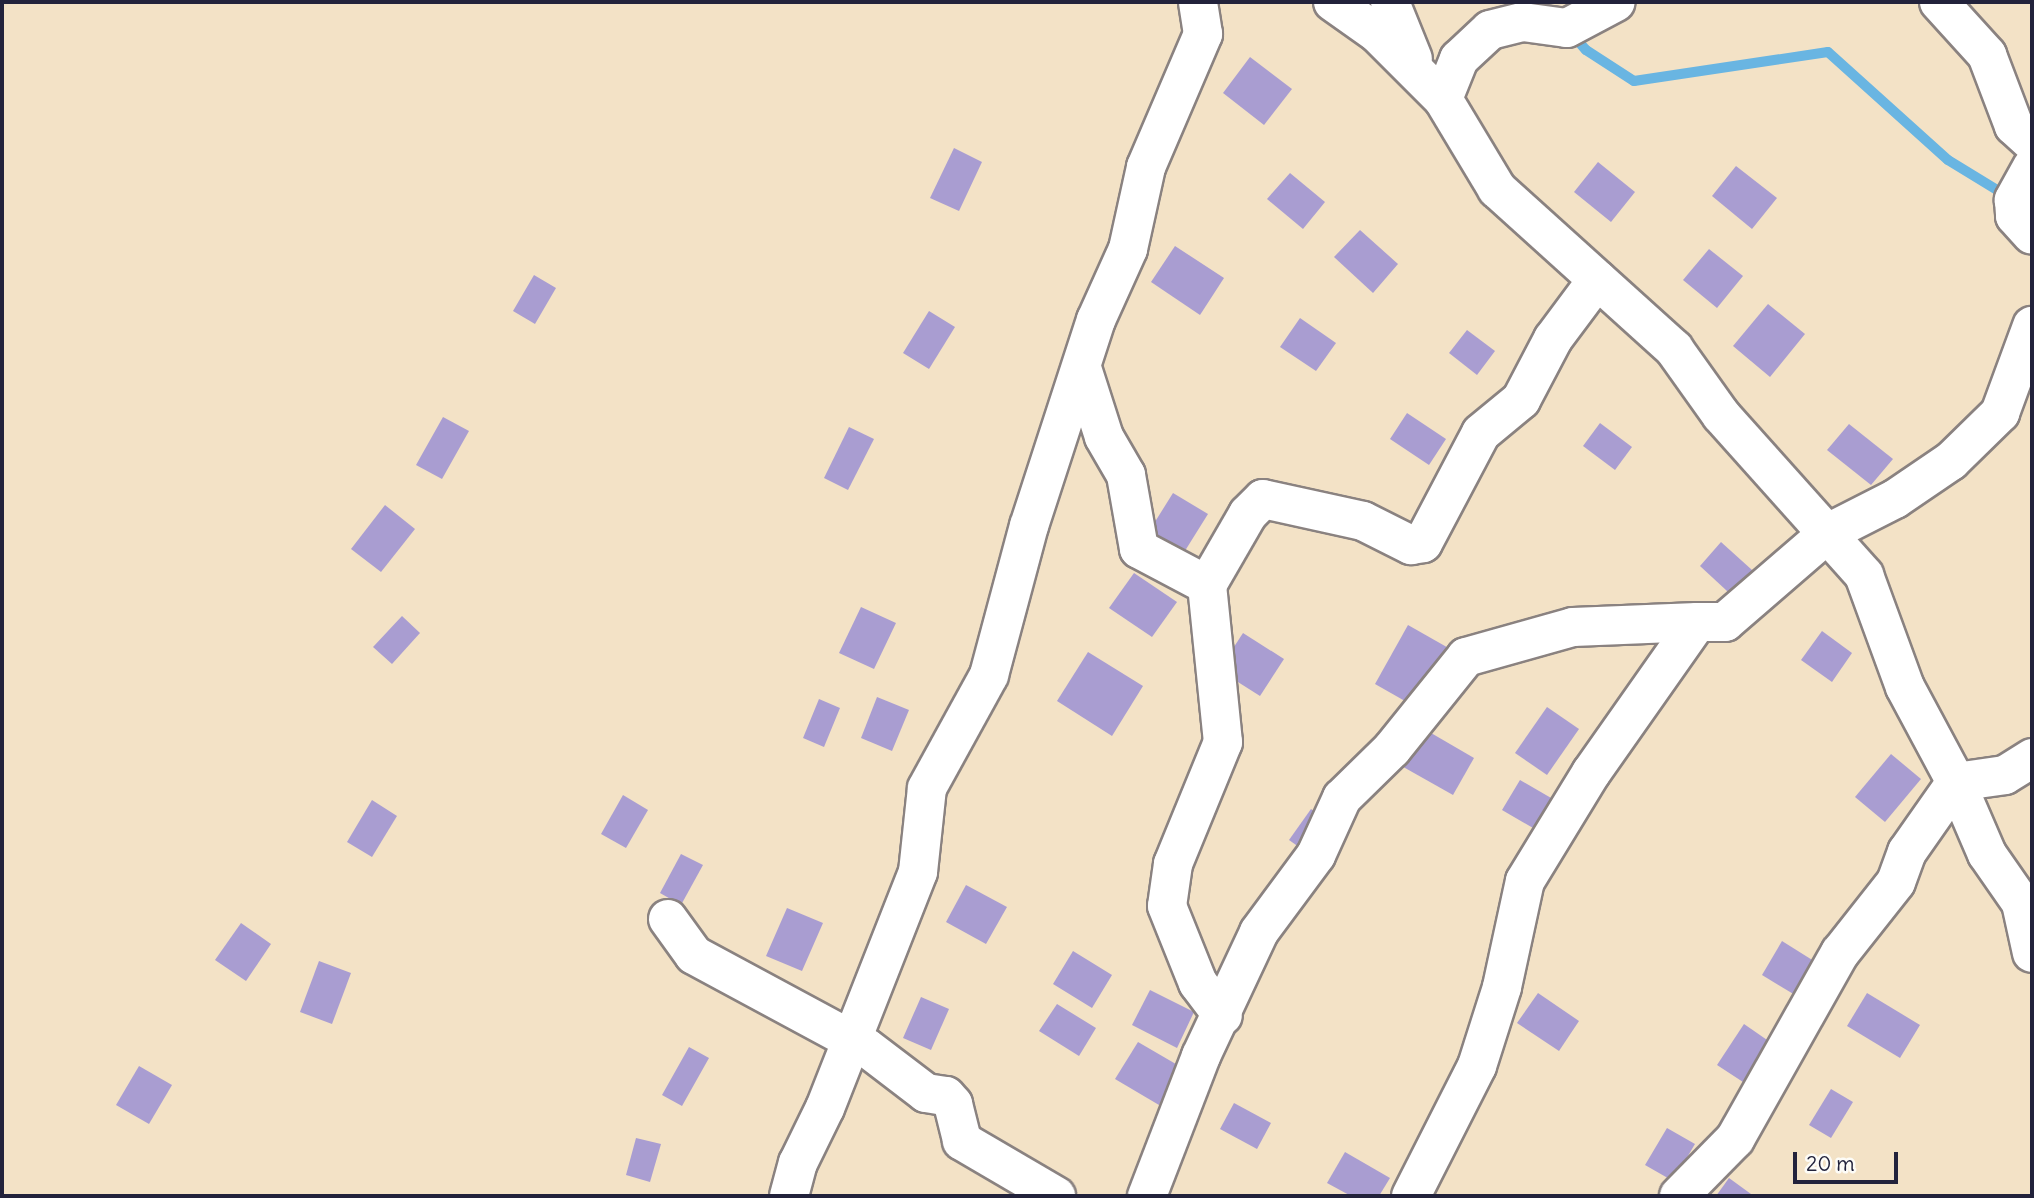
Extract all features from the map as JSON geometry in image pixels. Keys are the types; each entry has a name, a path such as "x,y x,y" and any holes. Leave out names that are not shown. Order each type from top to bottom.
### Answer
{"street":[{"path":"789,1196 918,872 927,788 989,675 1029,526 1108,285 1128,249 1157,133 1203,34 1198,2"},
{"path":"1333,2 1377,33 1431,87"},
{"path":"1390,2 1431,87 1497,189 1674,349 1721,415 1864,575 1905,687 1956,782 1987,854 2021,903 2032,953"},
{"path":"1431,87 1490,30 1523,22 1567,28 1616,2"},
{"path":"1939,2 1987,55 2014,126 2032,142"},
{"path":"2032,167 2014,200 2015,216 2032,234"},
{"path":"1223,1016 1198,984 1167,906 1178,851 1223,742 1207,585 1248,514 1263,499 1363,521 1411,545 1423,543 1481,433 1521,400 1553,339 1597,281"},
{"path":"1147,1196 1201,1056 1223,1016 1259,932 1316,855 1342,798 1392,748 1466,657 1573,627 1725,622 1828,533 1895,499 1951,461 2000,413 2032,326"},
{"path":"1082,368 1104,437 1126,475 1139,549 1207,585"},
{"path":"1411,1196 1477,1066 1502,987 1525,881 1591,773 1697,622"},
{"path":"1679,1196 1742,1129 1840,953 1896,883 1907,852 1956,782 2005,775 2032,758"},
{"path":"668,919 695,955 850,1038 916,1087 946,1096 953,1104 957,1131 975,1152 1056,1196"}],"building":[{"path":"1250,57 1292,89 1264,125 1223,93"},
{"path":"954,148 982,162 959,211 930,198"},
{"path":"1598,162 1635,192 1611,222 1574,192"},
{"path":"1736,166 1777,198 1752,229 1712,196"},
{"path":"1290,173 1325,202 1303,229 1267,199"},
{"path":"1360,230 1398,264 1373,293 1334,257"},
{"path":"1175,246 1224,278 1200,315 1151,282"},
{"path":"1709,249 1743,276 1717,308 1683,280"},
{"path":"534,275 556,288 535,324 513,311"},
{"path":"1768,304 1805,334 1770,377 1733,346"},
{"path":"929,311 955,327 929,369 903,353"},
{"path":"1300,318 1336,343 1316,371 1280,347"},
{"path":"1467,330 1495,351 1477,375 1449,353"},
{"path":"1407,413 1446,439 1429,465 1390,439"},
{"path":"443,417 469,431 442,479 416,465"},
{"path":"1600,423 1632,447 1615,470 1583,446"},
{"path":"1849,424 1893,459 1871,485 1827,450"},
{"path":"849,427 874,439 848,490 824,478"},
{"path":"1173,493 1208,514 1178,562 1143,541"},
{"path":"385,505 415,529 381,572 351,549"},
{"path":"1721,542 1762,579 1740,603 1700,566"},
{"path":"1134,573 1177,602 1152,637 1109,608"},
{"path":"861,607 896,623 874,669 839,653"},
{"path":"402,616 420,633 392,664 373,647"},
{"path":"1408,625 1452,650 1419,709 1375,684"},
{"path":"1822,631 1852,653 1832,682 1801,660"},
{"path":"1243,633 1284,659 1260,696 1219,670"},
{"path":"1088,652 1143,686 1112,736 1057,701"},
{"path":"877,697 909,710 892,751 861,738"},
{"path":"819,699 840,708 824,747 803,738"},
{"path":"1547,707 1579,729 1547,775 1515,753"},
{"path":"1419,726 1474,758 1453,795 1398,764"},
{"path":"1891,754 1921,779 1885,822 1855,797"},
{"path":"1520,780 1558,802 1540,832 1502,810"},
{"path":"623,795 648,810 626,848 601,834"},
{"path":"372,800 397,816 372,857 347,842"},
{"path":"1311,809 1328,821 1306,852 1289,840"},
{"path":"681,854 703,865 681,905 660,893"},
{"path":"966,885 1007,907 986,944 946,922"},
{"path":"787,908 823,923 802,971 766,956"},
{"path":"241,923 271,944 246,981 215,960"},
{"path":"1782,941 1825,968 1805,1001 1762,975"},
{"path":"1073,951 1112,975 1092,1008 1053,984"},
{"path":"319,961 351,973 332,1024 300,1012"},
{"path":"1150,990 1194,1012 1177,1048 1132,1025"},
{"path":"1538,993 1579,1021 1559,1051 1517,1023"},
{"path":"1867,993 1920,1025 1900,1058 1847,1026"},
{"path":"921,997 949,1009 931,1050 903,1038"},
{"path":"1057,1004 1096,1028 1079,1056 1039,1031"},
{"path":"1744,1024 1770,1042 1743,1082 1717,1065"},
{"path":"1138,1042 1181,1067 1159,1105 1115,1079"},
{"path":"689,1047 709,1058 682,1106 662,1095"},
{"path":"139,1066 172,1085 149,1124 116,1105"},
{"path":"1831,1089 1853,1102 1831,1138 1809,1125"},
{"path":"1234,1103 1271,1123 1257,1149 1220,1129"},
{"path":"1667,1128 1695,1144 1673,1181 1645,1165"},
{"path":"636,1138 661,1144 650,1182 626,1175"},
{"path":"1345,1152 1390,1178 1379,1196 1351,1196 1327,1183"},
{"path":"1729,1178 1751,1194 1716,1196"}],"waterway":[{"path":"1572,34 1586,50 1634,81 1828,52 1948,160 2007,196"}]}
